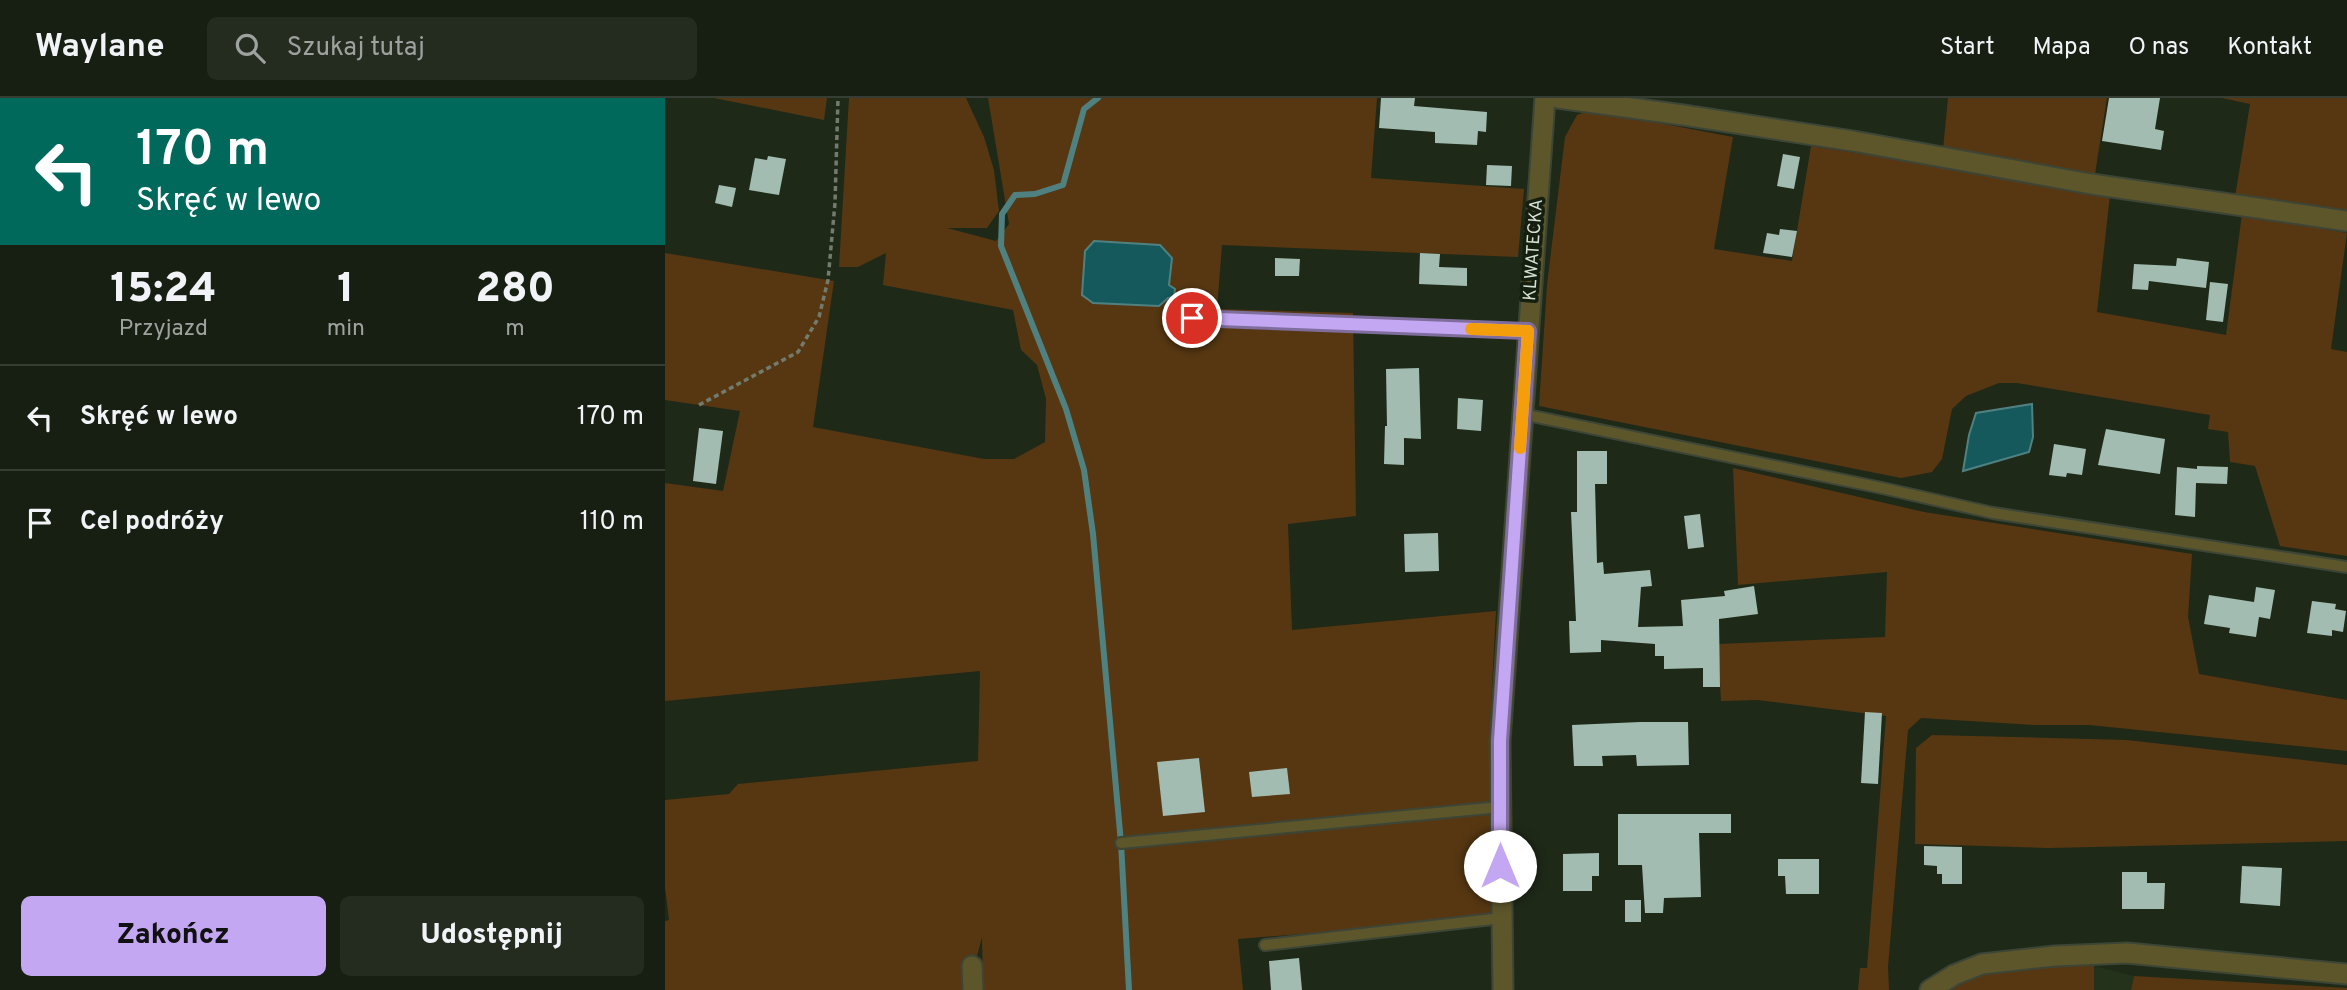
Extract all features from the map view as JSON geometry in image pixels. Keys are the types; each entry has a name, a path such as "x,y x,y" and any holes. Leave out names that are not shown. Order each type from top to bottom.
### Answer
{"street":[{"name":"KLWATECKA","path":"1503,990 1500,741 1545,98"},
{"path":"1558,98 1853,141 2091,184 2347,221"},
{"path":"1930,990 1954,975 1982,964 2055,956 2127,953 2347,974"},
{"path":"972,966 973,990"}],"lane":[{"path":"1192,318 1528,331"},
{"path":"1522,414 1993,513 2347,567"},
{"path":"1121,843 1500,807"},
{"path":"1265,944 1502,918"}],"path":[{"path":"699,405 798,352 819,317 828,280 834,216 838,98"}],"shaded area":[{"path":"714,98 827,98 824,120"},
{"path":"849,98 966,98 984,137 994,170 999,211 987,228 947,228 996,241 1009,224 988,98 1377,98 1371,178 1524,189 1518,257 1222,245 1217,309 1353,313 1356,516 1288,524 1292,630 1496,611 1490,724 1491,919 1238,939 1243,990 983,990 982,937 968,990 665,990 665,921 669,920 665,887 665,800 729,794 738,784 978,761 980,671 665,701 665,483 723,491 740,411 665,400 665,253 834,281 813,427 984,459 1014,459 1045,442 1046,399 1037,365 1021,350 1013,310 883,285 886,253 858,267 839,267"},
{"path":"1948,98 2107,98 2095,174 1943,149"},
{"path":"2222,98 2347,98 2347,212 2235,197 2250,104"},
{"path":"1590,110 1733,137 1714,249 1792,261 1811,146 2110,195 2097,312 2226,335 2242,214 2347,233 2331,349 2347,352 2347,556 2280,546 2255,466 2230,462 2228,432 2208,429 2210,415 2017,383 1999,383 1966,396 1952,409 1942,459 1932,472 1901,478 1539,406 1547,285 1565,137 1577,115"},
{"path":"1733,468 1924,512 2192,554 2188,617 2199,674 2347,700 2347,751 2089,725 2035,725 1921,718 1908,730 1888,967 1889,990 1858,990 1860,968 1867,968 1886,716 1758,700 1721,701 1718,644 1885,637 1887,572 1738,585"},
{"path":"1932,735 2127,740 2347,765 2347,841 2049,848 1915,844 1916,748"},
{"path":"2024,964 2094,966 2094,990 1947,990 1976,973"},
{"path":"2094,966 2134,976 2131,990 2094,990"},
{"path":"2134,976 2347,988 2347,990 2131,990"}],"water":[{"path":"1094,241 1160,245 1172,258 1169,285 1175,289 1174,297 1168,298 1159,306 1093,303 1082,295 1085,251"},
{"path":"2032,404 2033,437 2029,452 1963,471 1976,413"}],"building":[{"path":"1381,98 1415,98 1414,106 1487,112 1486,132 1478,131 1477,145 1435,143 1435,132 1379,128"},
{"path":"2109,98 2160,98 2155,129 2164,131 2161,150 2102,141"},
{"path":"1783,154 1800,157 1794,189 1777,186"},
{"path":"768,156 786,159 779,195 749,190 755,158 767,160"},
{"path":"1487,165 1512,166 1511,186 1486,185"},
{"path":"719,185 736,188 732,207 715,203"},
{"path":"1780,229 1797,231 1792,257 1763,253 1767,233 1779,235"},
{"path":"1420,253 1440,254 1439,267 1467,268 1467,286 1419,284"},
{"path":"1275,258 1300,259 1299,276 1275,276"},
{"path":"2177,258 2209,262 2206,288 2149,281 2148,290 2132,289 2134,264 2176,266"},
{"path":"2210,282 2228,284 2223,322 2206,320"},
{"path":"1419,368 1421,439 1404,438 1404,465 1384,464 1387,426 1386,369"},
{"path":"1458,398 1483,400 1481,431 1457,429"},
{"path":"699,428 723,431 716,484 693,481"},
{"path":"2106,429 2165,439 2160,474 2098,465"},
{"path":"2054,444 2086,449 2082,475 2049,475"},
{"path":"1577,451 1607,451 1607,484 1595,484 1597,563 1603,562 1604,574 1650,570 1652,586 1641,587 1638,627 1683,626 1681,600 1725,596 1724,591 1754,586 1758,614 1719,619 1720,687 1703,687 1703,668 1664,669 1664,656 1655,656 1655,644 1601,640 1601,652 1570,653 1569,621 1576,621 1571,512 1577,512"},
{"path":"2197,466 2228,467 2227,484 2196,483 2195,517 2175,515 2177,467 2197,469"},
{"path":"1700,514 1704,547 1688,549 1684,516"},
{"path":"1438,533 1439,571 1405,572 1404,534"},
{"path":"2256,587 2275,590 2270,619 2259,617 2256,637 2229,633 2230,628 2204,624 2209,595 2254,602"},
{"path":"2312,601 2336,604 2335,609 2346,611 2343,632 2332,630 2332,636 2307,633"},
{"path":"1865,712 1882,713 1878,784 1861,783"},
{"path":"1688,722 1689,765 1637,766 1636,755 1602,756 1603,766 1574,766 1572,725"},
{"path":"1199,758 1205,812 1163,816 1157,762"},
{"path":"1287,768 1290,794 1252,797 1249,772"},
{"path":"1618,814 1731,814 1731,833 1699,833 1701,897 1664,898 1663,913 1645,913 1642,865 1618,865"},
{"path":"1924,846 1962,847 1962,884 1942,884 1942,874 1937,874 1937,866 1924,865"},
{"path":"1599,853 1599,876 1592,876 1592,891 1563,891 1563,854"},
{"path":"1778,859 1819,859 1819,894 1786,894 1785,876 1778,876"},
{"path":"2242,866 2282,868 2280,906 2240,903"},
{"path":"2122,872 2147,872 2147,883 2165,883 2164,909 2122,909"},
{"path":"1625,900 1641,900 1641,922 1625,922"},
{"path":"1299,958 1302,990 1271,990 1269,961"}],"waterway":[{"path":"1098,98 1084,109 1063,185 1035,194 1015,195 1002,214 1001,246 1066,409 1084,470 1093,534 1121,843 1129,990"}],"slow traffic":[{"path":"1471,329 1528,331 1520,448"}],"route":[{"path":"1192,318 1528,331 1500,741 1500,866"}]}
